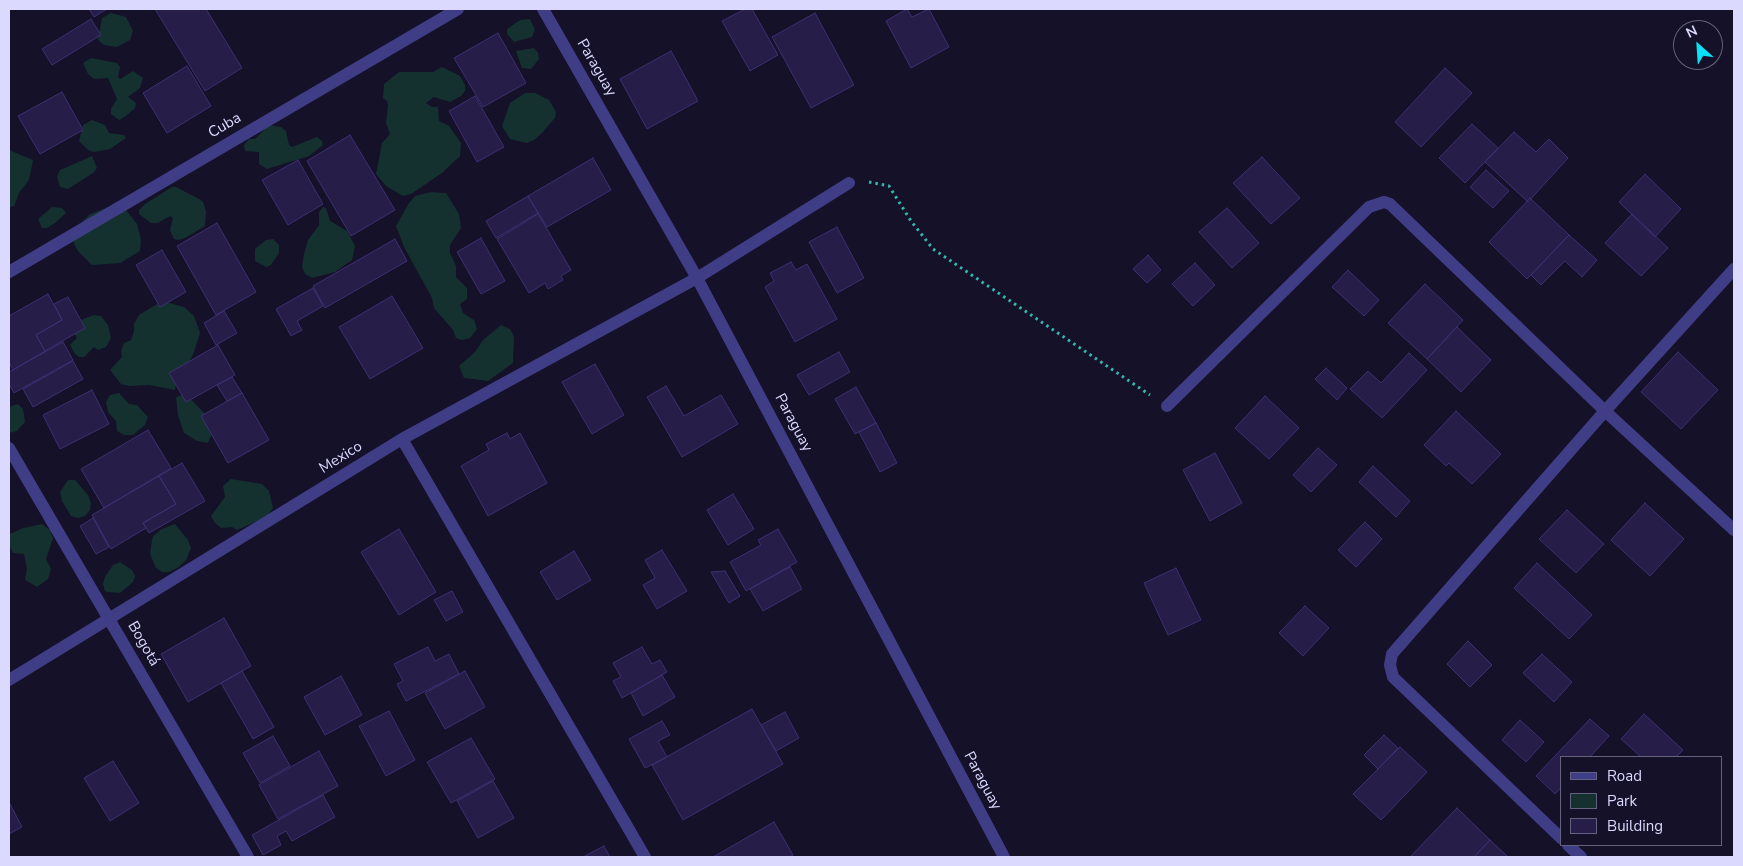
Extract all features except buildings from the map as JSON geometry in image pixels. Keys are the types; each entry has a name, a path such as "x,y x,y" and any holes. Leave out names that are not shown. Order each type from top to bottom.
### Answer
{"street":[{"name":"Cuba","path":"9,272 458,9"},
{"name":"Paraguay","path":"543,9 697,278 1004,857"},
{"name":"Mexico","path":"9,680 402,440 697,278 849,183"},
{"path":"1167,406 1369,206 1384,202 1390,204 1604,411 1734,530"},
{"path":"1560,837 1393,677 1390,660 1392,654 1604,411 1734,269"},
{"path":"402,440 644,857"},
{"name":"Bogotá","path":"9,448 111,619 248,857"},
{"path":"1569,846 1581,857"}],"path":[{"path":"849,183 876,182 889,186 911,221 933,249 1167,406"}],"green space":[{"path":"111,13 126,17 133,31 130,40 117,47 104,45 98,40 102,18"},
{"path":"530,19 535,30 532,37 514,42 507,34 507,29 520,20"},
{"path":"534,48 538,53 539,59 531,69 522,68 516,51"},
{"path":"91,58 117,63 120,67 118,77 120,79 133,71 143,78 140,88 128,97 136,103 135,108 119,120 111,114 111,109 117,99 108,78 94,79 88,74 83,63"},
{"path":"442,67 460,76 465,85 465,91 461,96 450,102 434,97 426,103 432,107 438,107 439,121 449,126 461,143 460,156 442,173 411,194 403,196 386,186 376,174 382,143 390,134 386,123 388,105 387,101 383,98 384,84 399,72 433,72"},
{"path":"525,93 535,93 549,100 556,112 555,118 542,133 527,143 510,139 502,126 510,103"},
{"path":"92,120 105,125 109,133 124,135 126,138 110,149 94,152 88,150 79,141 83,125"},
{"path":"269,125 281,127 286,131 289,145 292,147 317,137 322,141 323,145 309,156 267,169 259,164 259,152 245,151 244,145 249,139 255,139"},
{"path":"9,150 33,160 29,180 19,193 14,206 10,207"},
{"path":"92,156 97,168 93,173 68,189 60,187 57,176 60,170"},
{"path":"172,187 176,187 199,199 203,202 206,211 205,226 178,240 174,239 170,230 173,218 170,216 158,223 151,223 139,214 139,210 145,204"},
{"path":"431,192 446,193 459,214 461,228 450,245 450,253 456,266 456,277 467,288 467,299 460,304 463,313 474,320 477,329 470,338 462,340 456,338 453,330 434,308 432,298 404,247 396,226 415,196"},
{"path":"114,205 126,210 137,224 141,240 140,251 120,263 92,265 78,251 74,243 74,230 90,214"},
{"path":"52,207 62,208 66,213 47,228 42,228 38,219"},
{"path":"323,207 326,208 330,221 347,231 355,246 352,260 335,272 312,278 305,274 302,267 304,254 308,240 319,225 319,212"},
{"path":"273,239 279,245 279,253 271,265 266,267 255,261 255,249 266,240"},
{"path":"162,301 184,307 194,316 200,333 194,352 186,368 177,378 175,390 149,385 129,386 121,384 110,370 122,357 121,351 124,343 131,340 134,324 139,315"},
{"path":"94,315 101,316 108,325 111,338 106,347 98,350 94,347 84,357 79,357 70,345 77,338 72,330 83,319"},
{"path":"501,325 510,329 514,337 513,363 488,381 464,378 459,366 475,352 483,340"},
{"path":"119,393 129,404 137,405 148,417 145,425 133,435 124,435 117,431 116,421 108,412 106,402 110,395"},
{"path":"186,394 208,417 213,431 208,443 197,441 184,433 178,415 176,397"},
{"path":"18,404 23,409 25,422 17,431 9,433 9,407"},
{"path":"231,479 262,484 269,491 273,508 267,517 237,530 232,527 221,528 215,523 211,516 225,497 223,486"},
{"path":"68,480 75,480 88,495 91,503 90,510 85,516 78,518 71,516 62,501 60,492"},
{"path":"42,524 50,530 53,538 46,559 51,569 48,579 37,587 25,580 27,568 24,554 13,553 9,545 9,538 10,534 23,528"},
{"path":"175,524 188,540 191,548 186,560 179,567 169,572 162,572 156,568 150,554 153,536 162,529"},
{"path":"120,562 132,570 135,576 133,582 120,593 105,591 103,584 105,577 113,565"}]}
